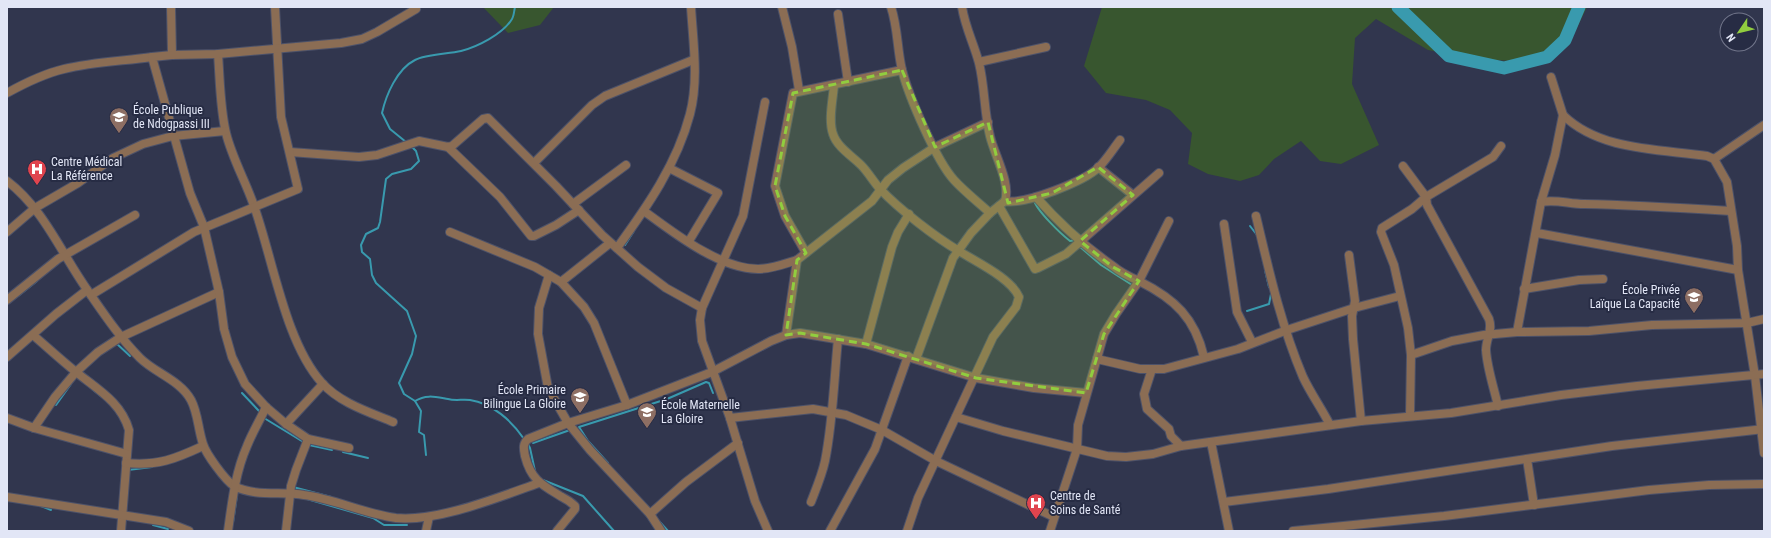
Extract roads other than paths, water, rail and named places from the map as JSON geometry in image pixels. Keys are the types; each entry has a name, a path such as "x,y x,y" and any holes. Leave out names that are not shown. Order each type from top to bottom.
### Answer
{"street":[{"path":"171,7 172,55"},
{"path":"7,357 56,314 89,292 204,227 298,189 281,117 275,7"},
{"path":"561,282 614,245 644,211 669,168 690,114 694,78 691,7"},
{"path":"782,7 792,47 800,90"},
{"path":"891,7 897,26 902,70 941,161 954,179 990,213"},
{"path":"830,531 875,449 957,250 990,213 1002,203 1007,190 989,135 979,62 966,26 962,7"},
{"path":"7,93 32,80 63,69 98,63 172,55 278,50 341,43 362,39 416,8"},
{"path":"838,14 848,82"},
{"path":"979,62 1046,47"},
{"path":"218,54 225,132 254,206 286,312 306,363 323,384 357,407 393,422"},
{"path":"152,58 190,193 204,227 219,292 224,329 232,357 245,384 266,407 286,424 308,439 349,448"},
{"path":"534,163 598,100 694,60"},
{"path":"806,253 785,216 775,186 792,94 800,90 834,85 902,70"},
{"path":"1517,332 1541,202 1555,155 1563,115 1551,77"},
{"path":"834,85 833,134 843,149 863,167 880,188 909,214 957,250 989,269 1014,288 1019,297 1016,307 994,337 976,378 918,498 907,531"},
{"path":"765,102 746,206 702,308 700,320 702,341 730,418 755,500 768,531"},
{"path":"1563,115 1583,130 1607,140 1647,149 1700,155 1714,159 1727,182 1737,246 1738,270 1755,376 1764,453"},
{"path":"448,148 488,118 614,245 638,267 666,288 702,308"},
{"path":"644,211 689,241 724,260 747,268 773,268 797,260 872,201 880,188 903,168 935,147 988,122"},
{"path":"1714,159 1764,125"},
{"path":"7,232 35,208 78,183 113,158 143,144 173,136 225,132"},
{"path":"1002,203 1052,193 1098,167 1120,140"},
{"path":"290,152 359,157 377,155 417,141 448,148 500,197 530,236 534,236 556,225 626,165"},
{"path":"1410,416 1411,355 1408,328 1400,296 1397,276 1381,232 1382,228 1412,209 1426,197 1494,157 1501,146"},
{"path":"1403,166 1426,197 1427,205 1489,319 1490,335 1487,343 1487,356 1498,406"},
{"path":"1098,167 1133,196"},
{"path":"669,168 718,193 689,241"},
{"path":"1002,203 1035,269 1040,268 1066,254 1159,173"},
{"path":"7,181 21,192 35,208 66,254 89,292 122,337 140,358 156,372 182,388 190,399 195,411 203,446 219,469 235,486 262,493 290,492 315,496 395,518 429,517 539,484"},
{"path":"1036,197 1079,242 1113,267 1169,299 1187,317 1199,338 1204,357"},
{"path":"1541,202 1551,200 1581,204 1629,204 1731,211"},
{"path":"866,344 892,247 898,232 909,214"},
{"path":"7,300 66,254 135,215"},
{"path":"1256,216 1269,277 1287,330 1304,378 1330,425"},
{"path":"1050,531 1077,450 1078,425 1104,334 1139,281 1169,221"},
{"path":"1224,224 1237,312 1252,342"},
{"path":"450,232 535,267 561,282 584,307 594,323 627,405"},
{"path":"1536,232 1738,270"},
{"path":"1349,255 1354,295 1354,308 1352,316 1353,339 1361,421"},
{"path":"786,335 797,260"},
{"path":"549,275 539,308 538,334 548,388 568,423 590,450 650,514 661,531"},
{"path":"1524,289 1579,280 1603,279"},
{"path":"34,428 55,396 76,372 98,352 122,337 219,292"},
{"path":"1097,359 1140,369 1164,369 1238,348 1354,308 1400,296"},
{"path":"1411,355 1452,341 1517,332 1747,323 1764,319"},
{"path":"557,531 575,509 575,506 539,484 528,468 524,450 525,442 568,423 627,405 712,372 771,340 786,335 800,333 866,344 976,378 1034,388 1086,393"},
{"path":"33,335 76,372 111,399 120,408 130,430 126,463 124,515 121,531"},
{"path":"812,502 824,463 832,412 838,339"},
{"path":"1152,369 1144,394 1147,409 1169,429 1171,436 1181,446"},
{"path":"956,417 1077,450 1126,457 1153,454 1181,446 1330,425 1450,413 1561,395 1637,386 1764,374"},
{"path":"286,424 323,384"},
{"path":"228,531 235,486 246,447 266,407"},
{"path":"730,418 813,409 832,412 882,430 936,461 1054,517"},
{"path":"7,418 34,428 127,454"},
{"path":"1224,502 1328,489 1612,446 1762,429"},
{"path":"286,531 290,492 296,470 308,439"},
{"path":"1212,442 1229,531"},
{"path":"650,514 686,482 738,443"},
{"path":"126,463 160,464 203,446"},
{"path":"1527,459 1534,505"},
{"path":"1293,531 1444,516 1649,490 1709,485 1764,484"},
{"path":"7,497 166,522 190,531"},
{"path":"426,531 429,517"}],"waterway":[{"path":"406,142 390,129 382,113 389,91 398,76 415,60 431,55 461,51 496,35 508,25 513,18 515,7"},
{"path":"1398,7 1449,56 1504,68 1547,57 1565,40 1579,7"},
{"path":"411,146 416,151 419,161 411,169 392,174 386,179 378,228 366,234 361,245 362,252 370,259 372,275 376,283 407,311 416,336 412,354 399,383 404,394 415,401 421,411 419,432 424,435 426,455"},
{"path":"1034,200 1039,210 1049,222 1070,241 1076,240"},
{"path":"1250,226 1257,235"},
{"path":"625,245 634,231"},
{"path":"1079,246 1101,265 1132,285"},
{"path":"1265,270 1269,287"},
{"path":"18,296 37,281"},
{"path":"1247,311 1269,304 1271,294"},
{"path":"116,343 130,356"},
{"path":"608,463 588,441 579,427 667,399 706,382 709,383 713,393"},
{"path":"56,405 71,384"},
{"path":"92,389 102,397"},
{"path":"242,393 259,411"},
{"path":"415,401 423,397 439,397 478,402 501,414 514,426 524,439"},
{"path":"264,418 305,443"},
{"path":"533,443 570,430"},
{"path":"528,444 535,471"},
{"path":"309,445 332,450"},
{"path":"343,452 368,458"},
{"path":"128,470 152,467"},
{"path":"543,480 583,496 614,531"},
{"path":"293,487 331,497"},
{"path":"233,522 237,495"},
{"path":"307,499 373,518 384,525 407,525"},
{"path":"41,506 51,510"},
{"path":"658,520 668,531"},
{"path":"153,525 168,529"}],"place":[{"name":"École Publique de Ndogpassi III","path":"119,134"},
{"name":"Centre Médical La Référence","path":"37,186"},
{"name":"École Privée Laïque La Capacité","path":"1694,314"},
{"name":"École Primaire Bilingue La Gloire","path":"580,414"},
{"name":"École Maternelle La Gloire","path":"647,429"},
{"name":"Centre de Soins de Santé","path":"1036,520"}]}
